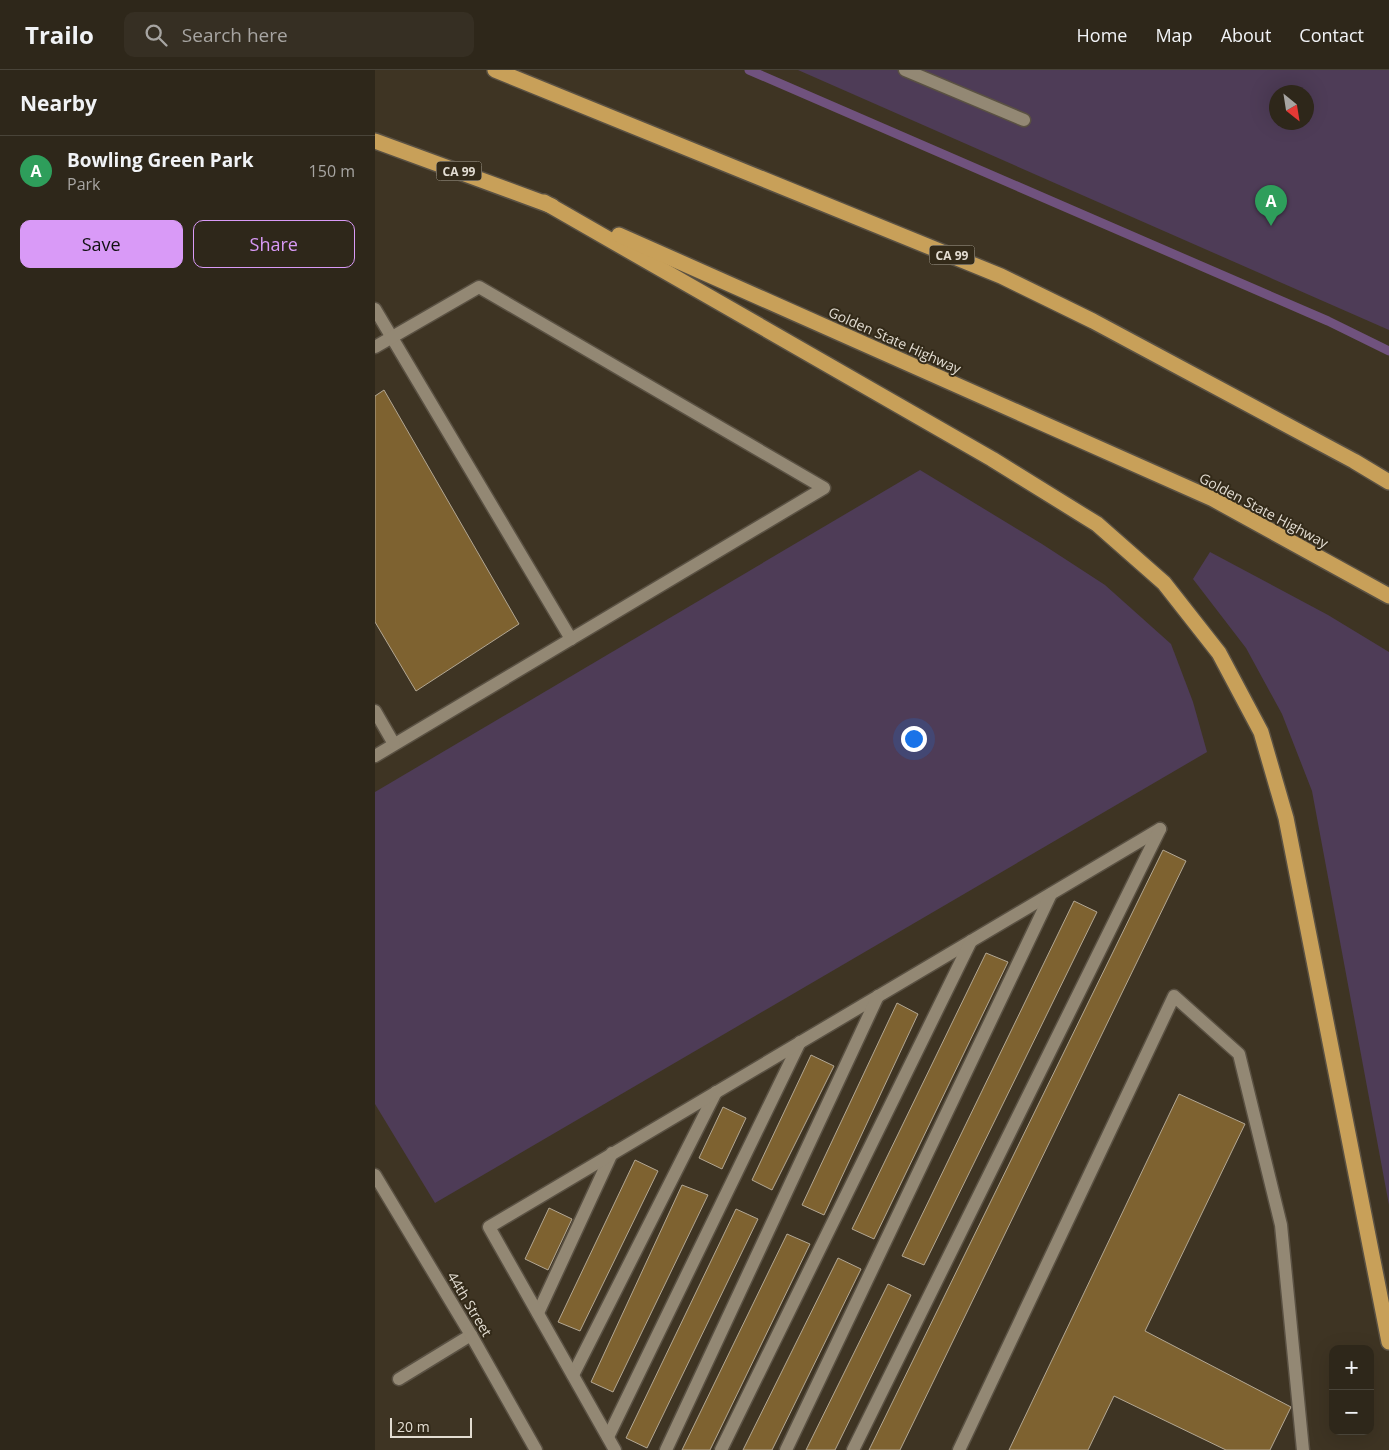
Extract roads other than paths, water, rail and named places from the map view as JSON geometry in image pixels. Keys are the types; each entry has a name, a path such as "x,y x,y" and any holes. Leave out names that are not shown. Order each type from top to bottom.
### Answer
{"highway":[{"name":"CA 99","path":"495,70 1001,276 1093,321 1354,461 1389,482"},
{"name":"Golden State Highway","path":"375,141 544,202 1213,499 1389,596"},
{"path":"544,202 992,459 1097,524 1164,583 1219,654 1261,732 1286,818 1389,1342"},
{"path":"1354,461 1389,477"}],"street":[{"path":"905,70 1024,120"},
{"path":"375,348 479,287 824,488 375,756"},
{"path":"375,309 571,639"},
{"path":"375,711 394,744"},
{"path":"615,1450 489,1227 1160,829 853,1450"},
{"path":"786,1450 1051,894"},
{"path":"721,1450 971,941"},
{"path":"666,1450 878,996"},
{"path":"959,1450 1174,996 1239,1054 1281,1225 1303,1450"},
{"path":"608,1437 800,1042"},
{"path":"573,1375 716,1092"},
{"path":"538,1313 612,1153"},
{"name":"44th Street","path":"375,1176 471,1335 536,1450"},
{"path":"399,1379 471,1335"}],"waterway":[{"path":"749,70 1328,321 1389,351"}],"place":[{"name":"Bowling Green Park","path":"1271,226"}]}
